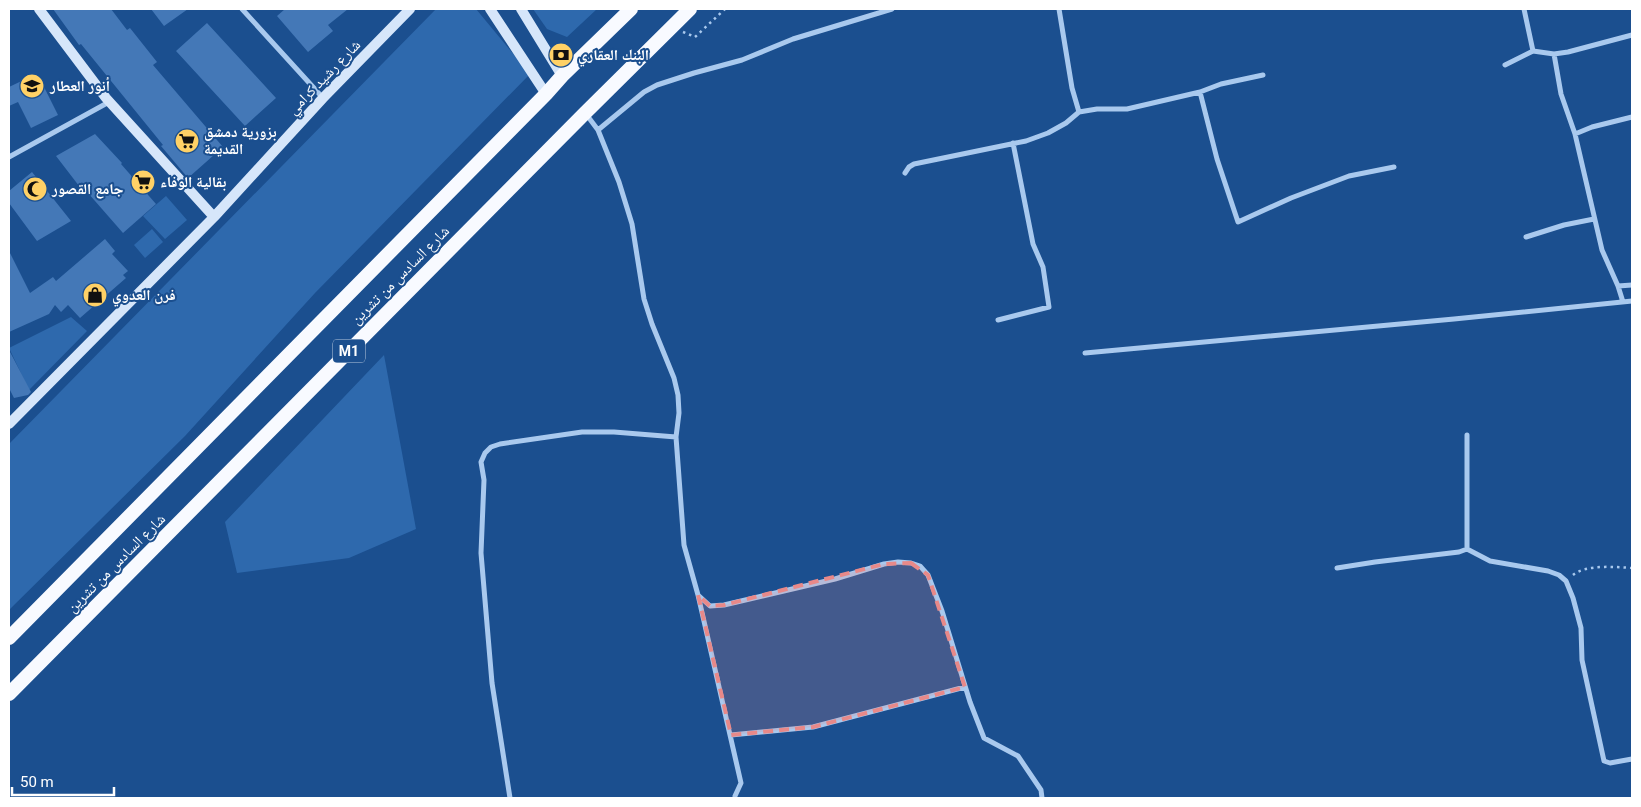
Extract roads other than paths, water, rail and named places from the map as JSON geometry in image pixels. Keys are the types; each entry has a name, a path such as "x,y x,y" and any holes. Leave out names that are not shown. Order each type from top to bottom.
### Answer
{"highway":[{"name":"شارع السادس من تشرين","path":"9,638 562,76 631,9"},
{"name":"شارع السادس من تشرين","path":"9,694 585,112 690,9"}],"main road":[{"path":"40,9 109,102 214,217"},
{"name":"شارع رشيد كرامي","path":"9,424 214,217 323,98 410,9"},
{"path":"490,9 546,94"},
{"path":"521,9 562,76"}],"street":[{"path":"242,9 323,98"},
{"path":"598,130 644,92 657,85 742,60 793,39 892,9"},
{"path":"1059,9 1072,88 1079,112"},
{"path":"1524,9 1533,50"},
{"path":"1505,65 1533,50 1554,54 1568,52 1632,35"},
{"path":"1554,54 1561,94 1575,134 1602,250 1623,302"},
{"path":"906,173 909,167 914,164 1026,141 1048,133 1066,123 1079,112 1096,109 1127,109 1263,75"},
{"path":"1200,92 1217,159 1238,222 1291,198 1349,176 1394,167"},
{"path":"9,157 109,102"},
{"path":"585,112 598,130 613,165 632,224 644,299 674,378 678,396 679,412 676,437 684,545 698,595 741,783 735,796"},
{"path":"1575,134 1592,127 1632,116"},
{"path":"998,320 1048,307 1043,267 1034,244 1013,143"},
{"path":"1526,237 1564,225 1594,219"},
{"path":"1618,286 1632,285"},
{"path":"1085,353 1632,301"},
{"path":"510,798 492,683 481,553 484,480 482,462 485,453 490,447 500,444 582,432 614,432 676,437"},
{"path":"1467,435 1467,549"},
{"path":"1337,568 1459,552 1467,549 1490,561 1548,571 1559,575 1566,581 1581,628 1582,660 1604,761 1610,763 1632,759"},
{"path":"698,595 710,606 724,605 835,579 884,564 898,562 920,566 928,575 942,611 965,687 984,738 1018,756 1041,790 1042,798"},
{"path":"731,735 813,727 965,687"}],"place":[{"name":"البنك العقاري","path":"561,55"},
{"name":"أنور العطار","path":"32,86"},
{"name":"بزورية دمشق القديمة","path":"187,141"},
{"name":"بقالية الوفاء","path":"143,182"},
{"name":"جامع القصور","path":"35,189"},
{"name":"فرن العدوي","path":"95,295"}]}
